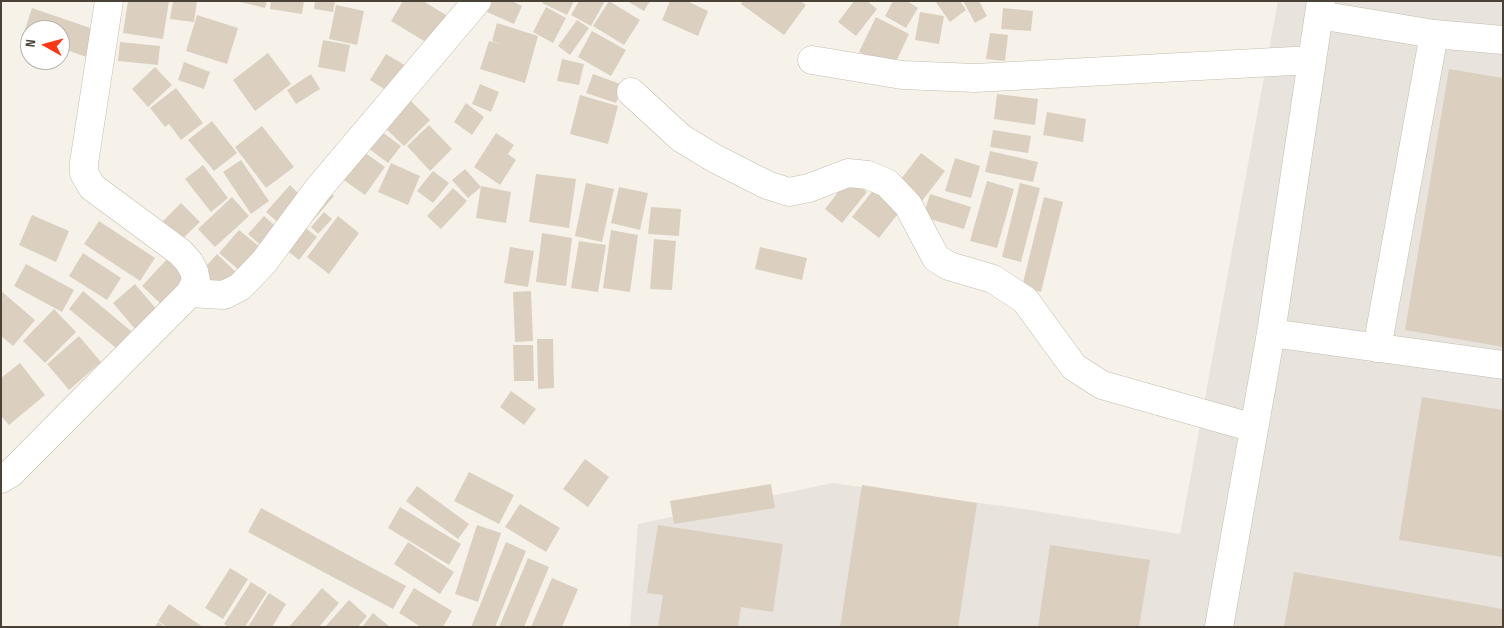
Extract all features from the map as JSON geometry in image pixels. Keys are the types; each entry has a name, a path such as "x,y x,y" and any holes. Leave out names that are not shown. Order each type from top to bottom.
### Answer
{"street":[{"path":"1,479 11,473 190,293 196,281 194,271 180,252 92,187 84,174 84,163 109,1"},
{"path":"190,293 224,295 240,286 258,268 318,189 477,1"},
{"path":"1219,627 1271,333 1320,8 1434,34 1503,40"},
{"path":"1377,348 1434,34"},
{"path":"812,60 902,75 975,78 1312,60"},
{"path":"631,92 682,138 714,158 767,186 789,192 809,188 848,173 868,175 887,182 908,205 936,258 949,266 993,279 1025,300 1074,367 1102,386 1254,428"},
{"path":"1271,333 1503,366"}],"shaded area":[{"path":"1278,1 1503,1 1503,627 630,627 638,524 832,483 1024,509 1180,534"}],"building":[{"path":"128,1 169,1 163,39 123,33"},
{"path":"173,1 197,1 194,22 170,19"},
{"path":"236,1 267,1 265,8"},
{"path":"271,1 304,1 302,14 270,9"},
{"path":"315,1 335,1 333,12 314,9"},
{"path":"403,1 423,1 451,18 434,47 391,21"},
{"path":"492,1 512,1 522,6 514,24 487,12"},
{"path":"543,1 574,1 567,15 542,3"},
{"path":"579,1 605,1 591,26 571,15"},
{"path":"609,1 640,20 624,45 593,26"},
{"path":"627,1 650,1 644,11"},
{"path":"670,1 687,1 708,11 698,36 662,20"},
{"path":"743,1 800,1 806,5 784,35 741,4"},
{"path":"854,1 867,1 877,9 856,36 838,22"},
{"path":"893,1 907,1 918,8 906,28 885,16"},
{"path":"935,1 960,1 966,10 950,22"},
{"path":"963,1 979,1 987,16 975,23"},
{"path":"336,5 364,11 357,45 329,39"},
{"path":"546,7 566,18 553,43 533,32"},
{"path":"32,8 67,20 28,20"},
{"path":"1003,8 1033,11 1031,31 1001,29"},
{"path":"920,12 944,16 939,44 915,40"},
{"path":"197,15 238,28 227,64 186,51"},
{"path":"876,17 909,34 893,68 859,52"},
{"path":"577,20 589,28 570,55 558,46"},
{"path":"70,21 99,31 90,58 70,51"},
{"path":"497,23 538,36 525,83 480,69 489,41 501,44 492,41"},
{"path":"592,31 626,50 611,76 578,57"},
{"path":"990,33 1008,35 1005,61 986,59"},
{"path":"323,40 350,45 345,72 318,67"},
{"path":"120,42 160,46 158,65 118,61"},
{"path":"268,53 291,84 255,111 233,80"},
{"path":"386,54 408,67 392,94 370,80"},
{"path":"562,59 584,64 579,85 557,81"},
{"path":"184,62 210,72 204,89 178,80"},
{"path":"155,67 172,85 148,107 132,89"},
{"path":"1449,69 1503,78 1503,347 1405,330"},
{"path":"311,74 320,89 296,104 287,90"},
{"path":"593,74 623,85 616,103 586,93"},
{"path":"480,84 499,92 491,112 472,104"},
{"path":"176,88 203,123 181,140 169,124 165,127 150,108"},
{"path":"997,94 1038,99 1035,125 994,119"},
{"path":"580,95 618,106 608,144 570,134"},
{"path":"411,101 430,120 404,146 385,128"},
{"path":"466,103 484,117 472,135 454,122"},
{"path":"1047,112 1086,119 1083,142 1043,135"},
{"path":"212,121 237,153 214,171 188,140"},
{"path":"429,125 452,149 430,171 407,146"},
{"path":"262,126 294,167 266,188 235,147"},
{"path":"993,130 1031,136 1028,153 990,147"},
{"path":"381,131 401,146 388,163 368,148"},
{"path":"496,133 514,145 508,154 516,160 500,185 474,167"},
{"path":"361,150 385,167 365,195 341,178"},
{"path":"990,151 1038,162 1033,182 985,172"},
{"path":"921,153 945,171 922,201 898,183"},
{"path":"955,158 980,166 971,198 945,191"},
{"path":"241,160 269,201 251,214 223,172"},
{"path":"391,163 420,176 408,205 378,192"},
{"path":"203,165 228,198 211,212 185,179"},
{"path":"465,169 481,187 468,198 452,180"},
{"path":"433,171 449,183 433,203 417,191"},
{"path":"536,174 576,179 569,228 529,222"},
{"path":"849,178 867,192 842,223 825,209"},
{"path":"987,181 1014,189 997,248 970,241"},
{"path":"586,183 614,189 602,242 575,236"},
{"path":"1020,183 1040,188 1021,262 1002,257"},
{"path":"290,185 304,199 281,225 266,212"},
{"path":"481,186 511,192 506,223 476,218"},
{"path":"619,187 648,193 640,230 611,223"},
{"path":"325,188 334,196 309,225 300,217"},
{"path":"453,188 467,201 441,229 427,216"},
{"path":"874,189 901,210 879,238 852,217"},
{"path":"930,194 971,207 964,229 923,217"},
{"path":"232,197 249,216 215,247 198,229"},
{"path":"1044,197 1063,202 1041,292 1022,287"},
{"path":"181,203 200,222 180,241 162,222"},
{"path":"651,207 681,209 679,236 648,234"},
{"path":"324,212 332,219 318,234 311,227"},
{"path":"32,215 69,231 56,262 19,245"},
{"path":"264,216 282,232 266,250 248,234"},
{"path":"338,216 359,233 329,274 307,257"},
{"path":"99,221 155,258 140,281 84,244"},
{"path":"297,221 317,237 299,260 279,244"},
{"path":"239,230 266,252 246,276 219,253"},
{"path":"611,230 638,235 630,292 603,288"},
{"path":"542,233 572,238 566,286 536,282"},
{"path":"654,239 676,241 672,290 650,289"},
{"path":"579,241 606,245 598,292 571,288"},
{"path":"510,247 534,251 528,287 504,283"},
{"path":"760,247 807,258 802,280 755,269"},
{"path":"83,253 121,278 107,300 69,276"},
{"path":"217,254 239,275 222,293 200,273"},
{"path":"168,258 189,278 163,306 142,286"},
{"path":"26,264 74,290 62,312 14,286"},
{"path":"135,284 157,310 135,329 113,303"},
{"path":"1,291 35,320 13,346 1,336"},
{"path":"83,291 131,331 116,348 69,309"},
{"path":"531,291 533,341 515,342 513,292"},
{"path":"54,309 76,332 45,363 23,341"},
{"path":"79,336 101,362 69,390 47,364"},
{"path":"537,339 553,339 554,388 538,389"},
{"path":"513,345 533,345 534,381 514,381"},
{"path":"20,363 45,395 9,425 1,416 1,378"},
{"path":"511,391 536,409 524,425 500,407"},
{"path":"1422,397 1503,410 1503,557 1399,540"},
{"path":"585,459 609,477 588,507 563,489"},
{"path":"469,472 514,495 499,524 454,501"},
{"path":"771,484 775,508 674,524 670,501"},
{"path":"862,485 977,503 958,627 840,627"},
{"path":"417,486 469,524 458,539 406,501"},
{"path":"520,504 560,528 546,552 505,527"},
{"path":"400,507 461,544 449,565 388,528"},
{"path":"261,508 406,586 393,609 248,532"},
{"path":"477,525 501,533 478,602 455,594"},
{"path":"658,525 783,544 773,612 741,607 738,627 658,627 663,595 647,593"},
{"path":"408,542 454,572 440,594 394,564"},
{"path":"506,542 526,551 495,627 471,627"},
{"path":"1050,545 1150,560 1139,627 1038,627"},
{"path":"528,558 549,567 524,627 499,627"},
{"path":"230,568 248,579 223,619 205,608"},
{"path":"1294,572 1503,609 1503,627 1284,627"},
{"path":"552,578 578,589 562,627 531,627"},
{"path":"251,582 267,592 245,627 228,627 224,624"},
{"path":"322,588 339,603 319,627 289,627"},
{"path":"414,588 452,611 443,627 421,627 399,613"},
{"path":"269,593 286,604 272,627 248,627"},
{"path":"349,600 367,616 358,627 325,627"},
{"path":"169,604 203,627 167,627 158,621"},
{"path":"373,613 390,627 362,627"},
{"path":"158,622 165,627 155,627"}]}
